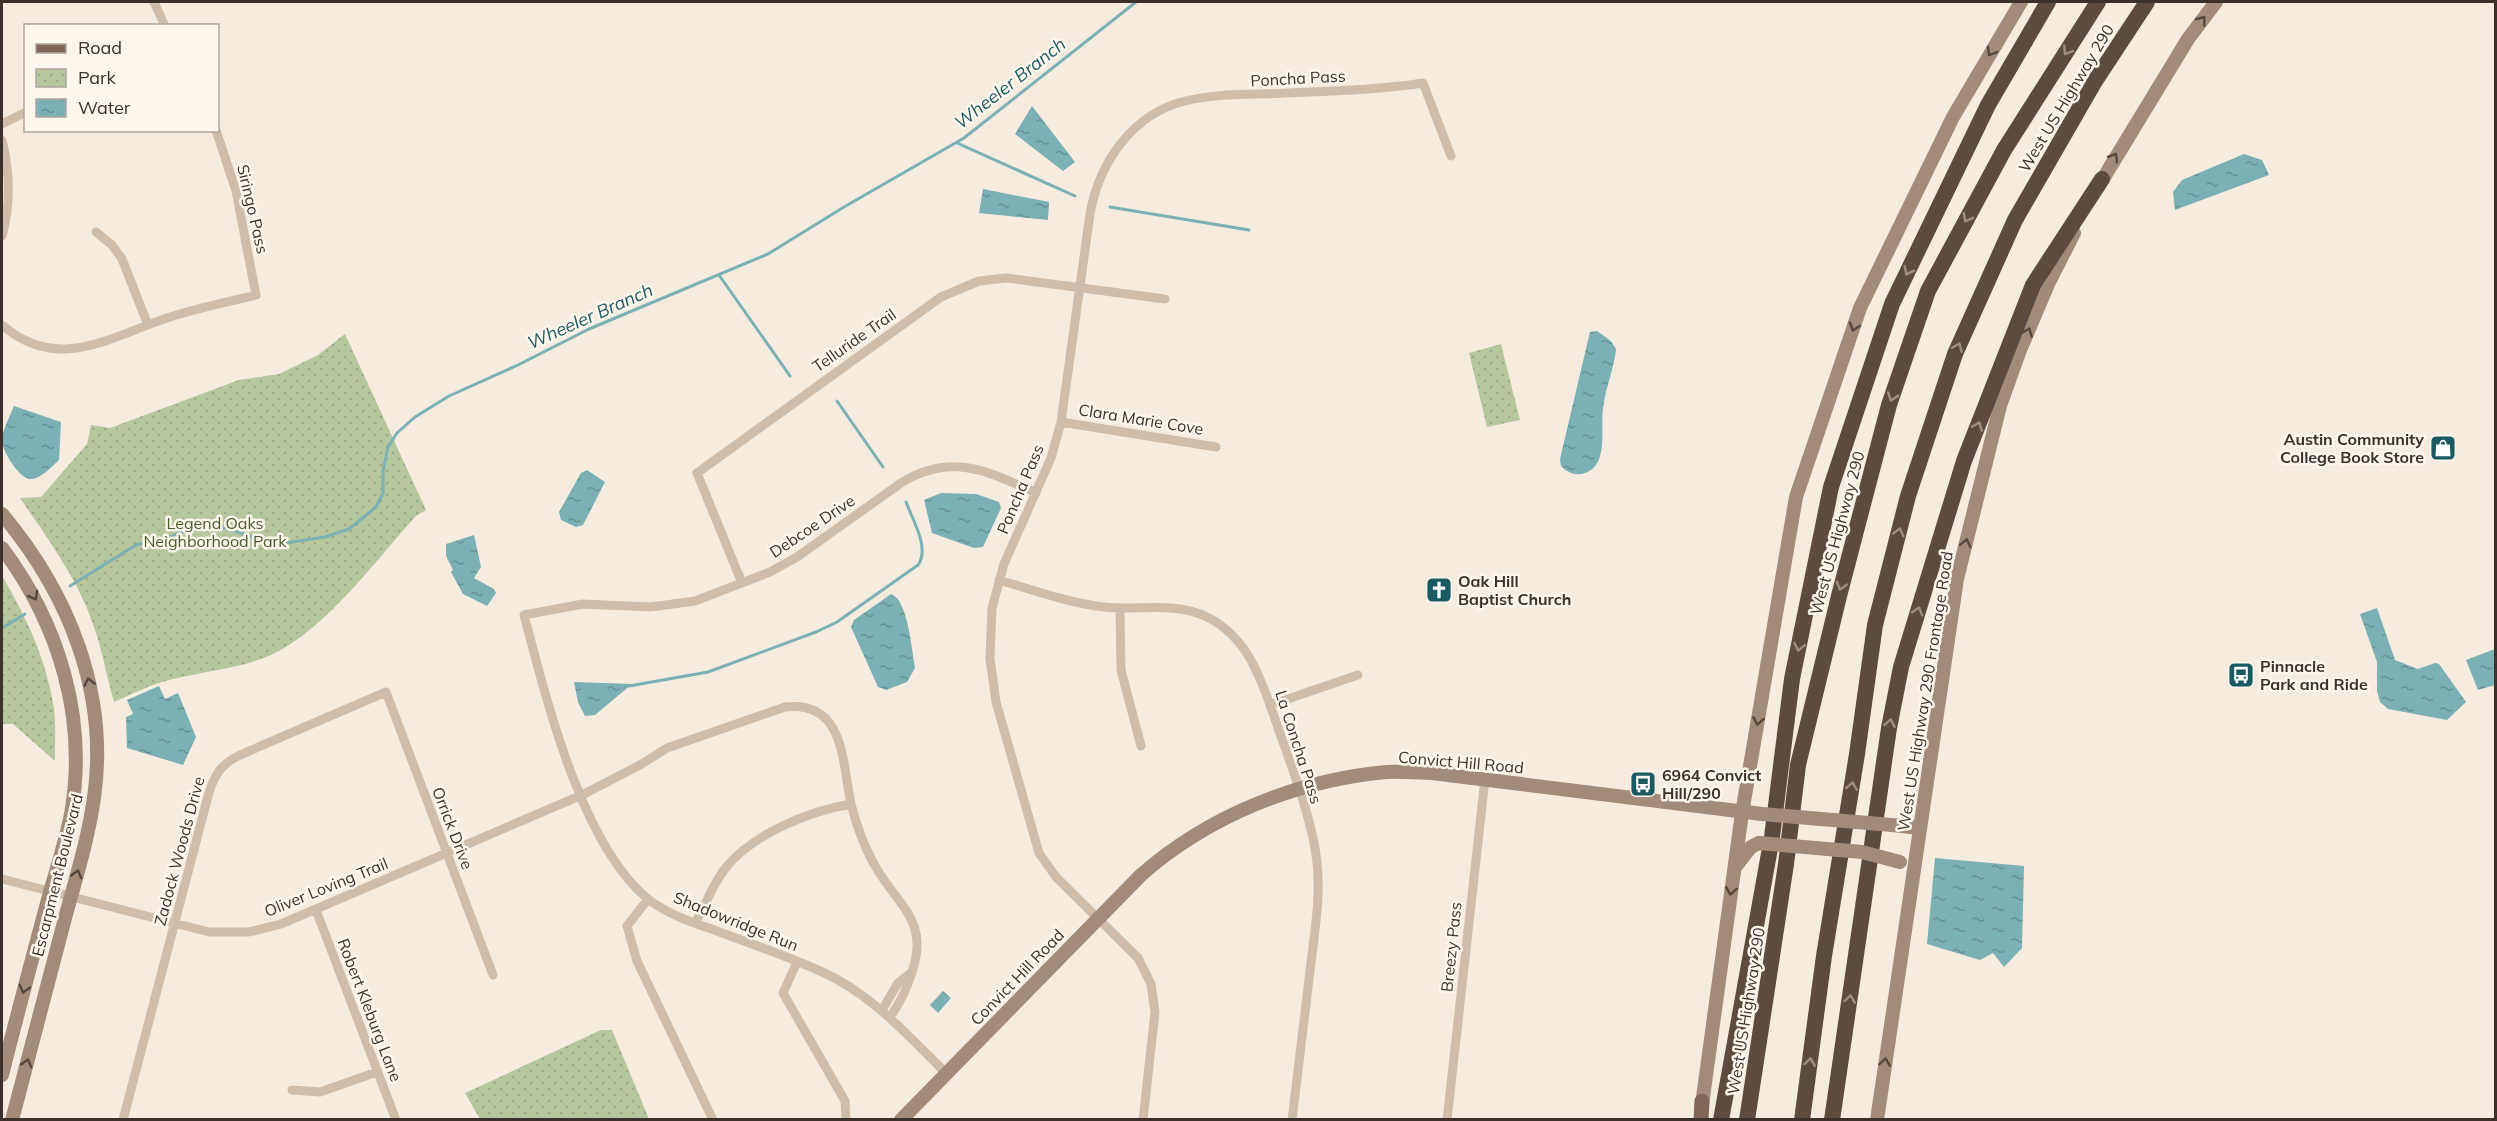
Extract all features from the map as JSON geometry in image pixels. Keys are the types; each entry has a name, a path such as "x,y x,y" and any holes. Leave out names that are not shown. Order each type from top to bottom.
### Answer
{"highway":[{"path":"1721,1119 1792,679 1831,487 1892,304 1988,105 2048,2"},
{"name":"West US Highway 290","path":"1748,1119 1798,765 1836,607 1889,405 1928,291 2004,150 2098,2"},
{"name":"West US Highway 290","path":"1802,1119 1824,956 1857,754 1875,625 1908,496 1955,354 2015,220 2095,81 2147,2"},
{"path":"1832,1119 1889,728 1901,667 1964,460 2033,285 2102,179"},
{"path":"1766,840 1766,998"}],"main road":[{"name":"West US Highway 290","path":"1702,1101 1742,813 1796,497 1860,308 1953,117 2021,2"},
{"name":"West US Highway 290 Frontage Road","path":"1877,1119 1957,579 2001,406 2020,350 2049,282 2102,179 2188,39 2216,2"},
{"name":"Escarpment Boulevard","path":"2,514 52,584 81,648 91,687 97,763 90,824 12,1119"},
{"name":"Escarpment Boulevard","path":"2,548 21,573 40,606 68,681 76,765 71,814 2,1075"},
{"name":"Convict Hill Road","path":"901,1119 1141,875 1184,841 1262,801 1326,781 1389,772 1432,773 1742,813 1920,828"},
{"path":"1734,868 1750,847 1766,840 1862,852 1900,862 1911,885"},
{"path":"1700,1119 1702,1101"}],"street":[{"path":"154,2 165,24"},
{"name":"Poncha Pass","path":"1143,1119 1155,1012 1151,984 1138,958 1049,869 1033,840 992,679 991,628 999,580 1008,554 1051,458 1061,422 1092,200 1100,177 1119,145 1151,116 1184,101 1205,98 1370,90 1423,83 1451,156"},
{"path":"2,124 24,113"},
{"name":"Siringo Pass","path":"148,325 194,310 256,295 236,191 217,132"},
{"path":"2,140 9,183 7,217 2,236"},
{"path":"2,326 32,344 72,350 97,345 148,325 122,259 112,245 96,232"},
{"name":"Telluride Trail","path":"742,583 697,472 850,361 953,290 979,281 1006,278 1165,299"},
{"name":"Clara Marie Cove","path":"1061,422 1216,447"},
{"name":"Debcoe Drive","path":"524,615 583,604 651,607 672,606 695,601 742,583 797,557 901,483 933,469 954,466 976,468 1036,493"},
{"name":"La Concha Pass","path":"999,580 1082,604 1120,608 1177,608 1197,613 1217,623 1235,637 1250,656 1270,705 1298,789 1314,843 1318,883 1292,1119"},
{"path":"1120,608 1121,670 1141,746"},
{"name":"Shadowridge Run","path":"524,615 549,705 582,795 614,861 648,899 695,923 797,962 848,985 890,1017 946,1073"},
{"path":"1270,705 1358,675"},
{"name":"Orrick Drive","path":"386,692 493,975"},
{"name":"Zadock Woods Drive","path":"123,1119 208,796 219,768 240,755 386,692"},
{"name":"Oliver Loving Trail","path":"2,879 209,932 249,932 281,924 316,910 582,795 640,765 667,748 785,706 799,705 823,714 832,723 838,737 851,804 862,840 877,869 908,912 917,932 919,951 902,998 890,1017"},
{"name":"Breezy Pass","path":"1447,1119 1485,779"},
{"path":"695,923 720,876 743,850 799,817 818,810 851,804"},
{"path":"648,899 627,926 632,943 638,961 713,1119"},
{"name":"Robert Kleburg Lane","path":"316,910 396,1119"},
{"path":"797,962 783,993 845,1101 846,1119"},
{"path":"882,1010 898,983 912,972"},
{"path":"292,1090 320,1092 377,1072"}],"green space":[{"name":"Legend Oaks Neighborhood Park","path":"345,334 426,510 416,516 330,612 291,644 259,660 162,682 114,702 89,612 62,561 20,498 41,497 87,444 91,425 110,428 239,380 279,374 318,355"},
{"path":"1501,344 1520,420 1487,427 1469,353"},
{"path":"2,576 28,624 51,691 54,709 55,761 13,724 2,724"},
{"path":"601,1030 612,1030 649,1119 480,1119 465,1093"}],"water":[{"path":"1032,106 1075,162 1063,171 1015,134"},
{"path":"2244,154 2262,160 2269,175 2175,210 2173,192 2182,180"},
{"path":"983,189 1049,202 1048,220 979,213"},
{"path":"1597,331 1611,341 1616,349 1604,402 1602,447 1596,465 1590,471 1575,474 1561,466 1560,459 1590,332"},
{"path":"14,406 61,422 59,460 36,478 27,478 22,475 4,449 2,437"},
{"path":"587,470 605,482 583,525 576,527 561,520 559,512 581,473"},
{"path":"941,493 976,494 999,502 1001,508 983,547 974,548 932,533 924,500"},
{"path":"474,535 481,567 474,578 494,589 496,593 487,606 463,594 451,572 453,570 446,556 446,544"},
{"path":"891,594 902,605 911,639 915,668 907,682 886,690 878,687 851,627 854,620"},
{"path":"2377,608 2395,660 2418,669 2435,663 2439,664 2466,702 2447,720 2388,709 2380,702 2377,691 2377,662 2360,614"},
{"path":"2495,649 2495,685 2478,690 2466,660"},
{"path":"574,682 632,684 595,715 585,716 578,702"},
{"path":"159,686 165,699 178,693 196,737 183,765 127,748 126,717 133,714 127,700"},
{"path":"1935,858 2024,866 2022,948 2004,967 1993,953 1980,960 1927,944"},
{"path":"943,991 951,998 938,1013 930,1005"}],"waterway":[{"name":"Wheeler Branch","path":"70,586 136,545 173,536 197,526 211,524 264,540 285,543 325,537 349,529 376,507 383,493 383,471 388,447 397,433 415,417 449,396 518,365 589,329 768,254 964,138 1136,2"},
{"path":"957,143 1075,196"},
{"path":"1110,207 1249,230"},
{"path":"719,275 790,376"},
{"path":"837,401 883,467"},
{"path":"629,686 708,672 837,622 918,565 922,551 921,543 906,502"},
{"name":"Wheeler Branch","path":"2,628 25,614"}],"place":[{"name":"Austin Community College Book Store","path":"2443,448"},
{"name":"Oak Hill Baptist Church","path":"1439,590"},
{"name":"Pinnacle Park and Ride","path":"2241,675"},
{"name":"6964 Convict Hill/290","path":"1643,784"}]}
